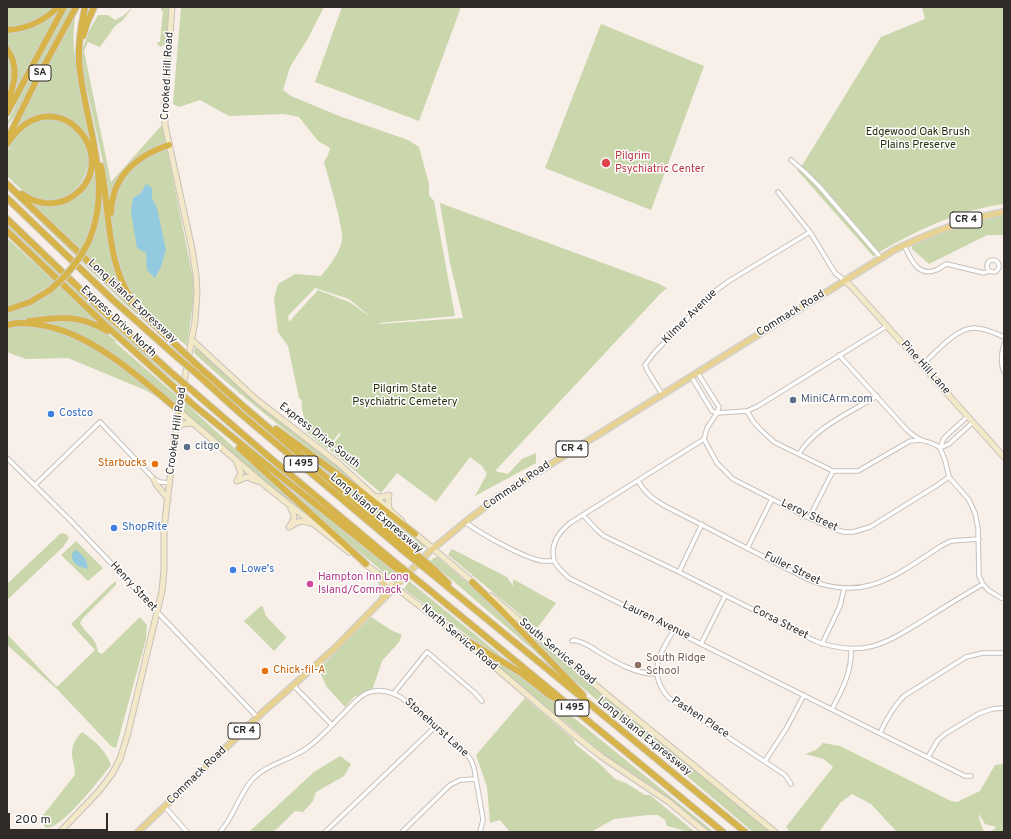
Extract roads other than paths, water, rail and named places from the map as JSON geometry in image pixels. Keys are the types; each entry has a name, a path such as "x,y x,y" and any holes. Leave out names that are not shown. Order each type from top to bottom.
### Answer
{"highway":[{"path":"7,30 31,25 46,17 58,7"},
{"name":"SA","path":"7,113 64,7"},
{"name":"SA","path":"7,141 38,77 76,7"},
{"path":"7,310 30,302 50,290 72,268 80,258 88,243 96,219 99,189 98,164 80,68 79,42 85,7"},
{"path":"83,87 83,36 94,7"},
{"path":"7,49 12,59 15,74 14,85 7,104"},
{"path":"7,144 17,131 27,123 44,117 59,118 72,124 82,133 89,146 91,162 89,174 82,188 62,202 38,202 28,198 7,184"},
{"path":"91,129 98,149 103,173 116,267 125,288 135,303 153,323"},
{"path":"113,249 111,209 113,197 120,181 126,172 149,152 169,145"},
{"path":"7,184 197,365 408,551"},
{"name":"Long Island Expressway","path":"7,198 113,300 241,414 408,551 465,602 745,832"},
{"name":"I 495","path":"7,219 97,305 175,376 395,564"},
{"name":"Express Drive North","path":"7,231 130,349 217,425"},
{"path":"7,325 60,318 82,319 102,328 130,349"},
{"path":"14,323 47,326 60,329 79,337 129,370 179,412"},
{"path":"242,405 268,422 415,534"},
{"path":"217,425 395,564"},
{"path":"217,425 240,449 366,564"},
{"name":"Long Island Expressway","path":"395,564 456,611 723,832"},
{"path":"472,582 497,605 596,710"},
{"path":"453,632 521,673 549,695 566,703"}],"main road":[{"name":"Crooked Hill Road","path":"60,832 99,792 112,774 120,759 127,739 164,578 164,536 176,429 192,340 197,301 196,275 192,249 164,119 172,7"},
{"name":"Commack Road","path":"138,832 334,648 433,549 498,497 844,280 904,245 967,220 1004,212"},
{"name":"Pine Hill Lane","path":"844,280 974,422 1004,457"},
{"name":"Express Drive South","path":"192,340 267,408 338,463 433,549"},
{"name":"North Service Road","path":"179,412 285,502 453,632 602,757 669,802 705,832"},
{"path":"176,429 183,424 192,423"},
{"path":"236,461 241,473 238,481 249,478 267,487"},
{"path":"154,479 156,484 168,498"},
{"path":"375,496 382,497 389,495 388,502 390,509"},
{"path":"285,502 294,515 294,521 289,528 299,521 313,524"},
{"name":"South Service Road","path":"433,549 775,832"},
{"path":"379,574 384,586 383,598"}],"street":[{"path":"791,160 806,172 881,258"},
{"path":"778,192 810,232 835,273 844,280"},
{"name":"Kilmer Avenue","path":"662,394 646,370 645,364 654,353 711,294 729,281 810,232"},
{"path":"904,245 916,267 921,270 936,270 947,264 984,273 989,271"},
{"path":"691,376 712,411 717,413 747,411 758,406 887,326"},
{"path":"922,365 952,337 965,329 983,329 1004,336"},
{"path":"1004,344 1001,354 1002,368 1004,372"},
{"path":"839,355 906,430 922,440 938,445 945,460 949,477 969,500 975,513 979,539 978,567 983,584 994,595 1004,598"},
{"path":"465,522 520,553 542,561 554,561 554,546 562,529 704,439 707,428 717,413 719,407 697,372"},
{"path":"799,454 816,433 877,396"},
{"path":"747,411 752,421 774,442 833,471 858,471 910,440 922,440"},
{"path":"940,448 944,438 968,416"},
{"path":"35,485 100,422 154,479 160,482 170,483"},
{"path":"940,448 949,444 974,422"},
{"name":"Leroy Street","path":"704,439 712,456 727,474 740,483 810,518 844,532 862,530 870,527 949,477"},
{"name":"Henry Street","path":"7,458 35,485 258,718"},
{"path":"810,518 833,471"},
{"name":"Fuller Street","path":"638,481 644,491 657,502 748,547 807,579 823,585 844,589 865,587 882,582 951,541 979,539"},
{"path":"748,547 772,499"},
{"name":"Corsa Street","path":"583,515 604,536 822,644 851,649 871,647 889,641 983,584"},
{"path":"679,572 702,524"},
{"name":"Lauren Avenue","path":"554,561 561,571 569,578 965,776 971,776"},
{"path":"822,644 840,606 844,589"},
{"path":"701,644 725,596"},
{"path":"572,641 581,641 606,656 638,672 656,674 657,662 674,630"},
{"path":"832,709 848,675 851,662 851,649"},
{"path":"394,693 427,652 475,693 482,701"},
{"path":"880,733 890,713 904,696 966,657 983,653 1004,653"},
{"name":"Pashen Place","path":"656,674 663,691 669,698 785,775 791,784"},
{"path":"293,685 332,725"},
{"name":"Stonehurst Lane","path":"220,832 229,821 243,793 253,779 275,764 297,755 315,742 354,703 368,693 385,691 394,693 402,698 466,753 471,760 474,768 482,812 483,820 480,832"},
{"path":"765,761 786,729 804,695"},
{"path":"928,757 938,740 945,734 978,714 992,709 1004,708"},
{"path":"325,832 435,727"},
{"path":"402,832 450,785 460,780 476,779"},
{"path":"165,807 187,832"}],"water":[{"path":"146,184 152,188 152,198 157,208 166,250 161,267 155,278 147,270 146,253 137,248 131,212 133,198 141,193"},
{"path":"76,550 84,558 88,569 75,564 73,561 73,552"}],"place":[{"name":"Pilgrim Psychiatric Center","path":"606,163"},
{"name":"MiniCArm.com","path":"793,400"},
{"name":"Costco","path":"51,414"},
{"name":"citgo","path":"187,447"},
{"name":"Starbucks","path":"155,464"},
{"name":"ShopRite","path":"114,528"},
{"name":"Lowe's","path":"233,570"},
{"name":"Hampton Inn Long Island/Commack","path":"310,584"},
{"name":"South Ridge School","path":"638,665"},
{"name":"Chick-fil-A","path":"265,671"}],"park label":[{"name":"Edgewood Oak Brush Plains Preserve","path":"918,139"},
{"name":"Pilgrim State Psychiatric Cemetery","path":"405,396"}]}
